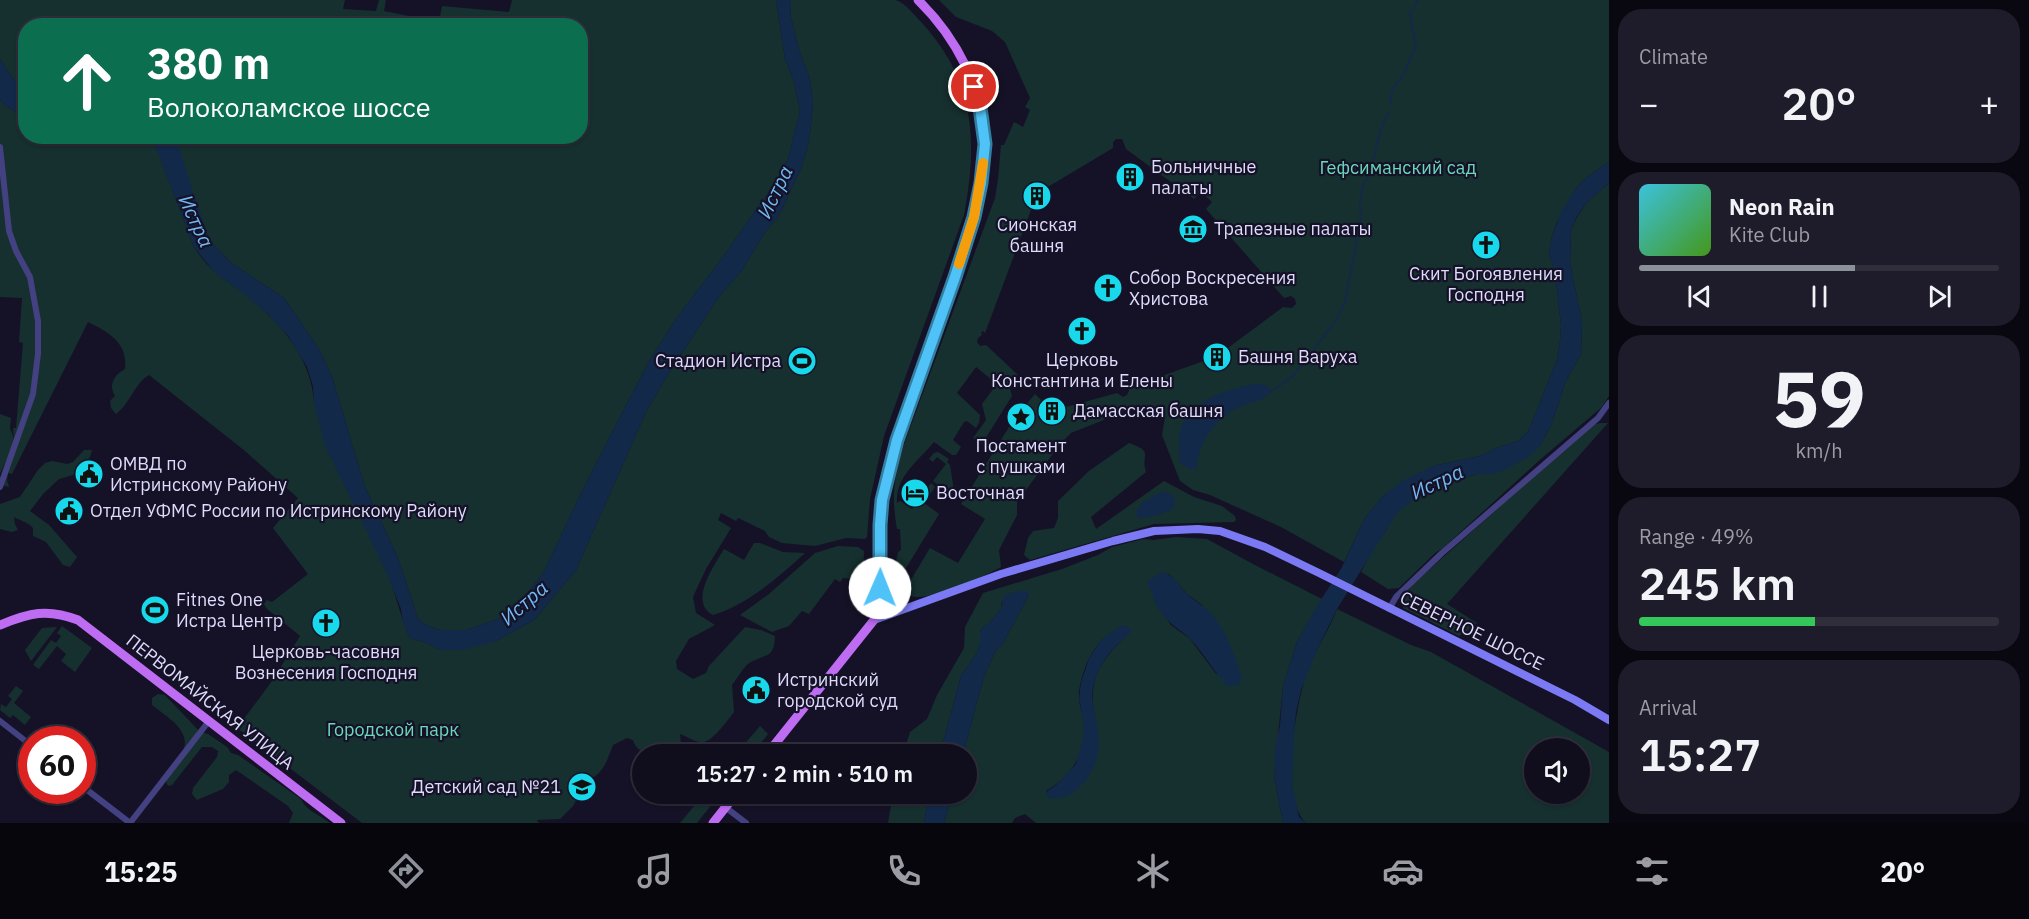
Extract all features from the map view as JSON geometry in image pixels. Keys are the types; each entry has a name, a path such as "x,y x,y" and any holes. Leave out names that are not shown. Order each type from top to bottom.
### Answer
{"main road":[{"path":"775,744 874,620 879,599 882,500 897,440 955,277 974,217 981,183 985,144 980,107 967,68 948,34 918,0"},
{"name":"СЕВЕРНОЕ ШОССЕ","path":"874,620 1001,574 1113,541 1154,531 1198,529 1220,531 1265,547 1319,573 1554,690 1609,720"},
{"name":"ПЕРВОМАЙСКАЯ УЛИЦА","path":"0,625 23,615 41,612 56,613 78,620 341,823"},
{"path":"713,823 728,804"}],"street":[{"path":"0,147 9,231 16,251 30,277 38,321 38,354 33,394 0,487"},
{"path":"1389,609 1396,597 1443,553 1599,418 1609,403"},
{"path":"0,721 18,735"},
{"path":"96,797 130,823 209,721"},
{"path":"725,807 746,823"}],"green space":[{"path":"0,0 345,0 343,9 376,11 379,0 386,0 384,11 419,18 18,18 18,84 0,59"},
{"path":"512,0 776,0 785,59 794,82 800,111 788,159 777,180 676,319 648,363 584,487 544,572 517,606 503,617 467,630 440,630 418,619 398,558 365,487 332,377 319,349 284,298 230,262 209,240 176,144 588,144 588,18 440,18 442,6 509,12"},
{"name":"Городской парк","path":"790,0 895,0 902,3 940,45 953,67 962,90 971,137 968,188 964,215 884,436 870,499 867,537 865,539 846,538 815,546 782,543 769,537 765,531 738,518 736,521 721,513 718,520 731,528 706,569 693,597 696,613 715,625 689,639 676,661 677,669 693,679 706,673 709,666 745,627 775,636 771,652 748,664 732,685 734,712 720,730 707,741 697,741 680,734 681,744 635,744 633,740 627,738 613,745 603,768 596,776 583,781 573,806 560,819 537,820 539,823 362,823 237,728 272,681 300,636 264,604 267,600 272,602 308,574 273,528 298,498 245,451 149,375 139,383 125,405 116,414 111,408 110,401 115,396 112,388 113,381 125,369 123,352 115,339 88,322 12,474 8,473 9,487 2,485 12,448 0,474 0,414 11,418 10,428 14,439 13,428 16,428 23,343 19,342 22,298 0,297 0,100 18,112 18,144 153,144 194,247 213,270 265,311 298,352 306,368 314,402 380,555 410,638 440,650 496,641 534,620 576,570 646,412 718,298 742,270 765,232 779,216 801,168 809,142 813,104 810,79 799,50 791,17"},
{"name":"Гефсиманский сад","path":"939,0 1609,0 1609,162 1587,177 1576,188 1552,236 1549,254 1555,272 1561,325 1560,341 1557,360 1528,432 1518,441 1480,456 1433,466 1385,494 1365,518 1344,562 1281,527 1210,495 1193,490 1180,481 1162,435 1165,417 1161,410 1131,409 1071,433 1061,443 1017,502 1017,515 999,550 1001,567 947,591 916,597 903,593 930,548 958,563 985,519 961,504 1014,419 1035,394 1047,406 1044,415 1047,419 1052,419 1060,413 1059,409 1117,393 1123,397 1127,395 1128,388 1212,358 1214,362 1219,363 1223,360 1221,353 1283,307 1292,308 1296,304 1295,299 1291,296 1284,298 1206,209 1212,202 1201,192 1194,199 1126,149 1122,139 1116,139 1113,142 1113,148 1041,191 1033,189 1029,193 1034,202 985,333 983,331 981,333 977,342 980,346 986,345 1018,375 1009,385 1012,396 982,444 973,438 986,420 982,404 997,384 976,367 957,393 980,415 976,428 967,421 964,422 953,440 961,447 956,455 952,455 934,442 904,477 897,494 897,503 900,501 912,509 931,483 935,487 924,503 939,514 900,578 896,565 898,552 901,550 900,529 897,529 894,497 903,447 995,198 1001,145 1004,145 1014,122 1023,127 1030,110 1025,107 1030,98 1005,42 992,31 956,17"},
{"path":"1609,183 1609,396 1602,407 1435,553 1399,588 1388,589 1361,572 1388,524 1406,503 1435,485 1478,474 1492,474 1541,444 1552,423 1566,381 1581,354 1582,322 1570,263 1571,231 1587,202"},
{"path":"1608,423 1447,604 1477,623 1459,636 1403,608 1406,593 1413,584 1592,425"},
{"path":"1129,443 1144,451 1146,472 1091,517 1096,529 1164,481 1194,497 1222,506 1235,516 1236,520 1234,522 1154,524 1030,560 1024,555 1028,538 1033,531 1054,528 1058,518 1058,501 1089,471"},
{"path":"84,450 92,450 90,457 73,475 59,479 30,511 49,525 77,557 70,567 63,565 46,542 33,536 33,528 27,523 14,517 18,530 12,532 0,529 0,504 20,497 45,463 73,462"},
{"path":"938,452 949,459 947,462 950,465 954,491 951,495 933,481 946,464 937,457 933,462 929,459"},
{"path":"1176,537 1207,539 1322,599 1297,642 1283,686 1274,776 1283,823 1036,823 1025,814 1015,818 1012,823 944,823 949,804 977,804 977,744 966,744 984,676 996,650 1002,645 1029,595 1002,601 1001,608 980,632 980,645 977,653 961,676 943,744 906,744 910,732 927,719 937,695 964,648 965,627 983,593 1062,569 1112,547 1143,539","holes":["1169,574 1187,594 1202,605 1217,675 1190,639 1171,625 1156,604 1154,595","1127,626 1131,631 1106,658 1095,681 1093,707 1099,743 1049,798 1046,791 1064,777 1081,751 1084,729 1079,692 1088,662 1095,648 1108,635"]},
{"path":"754,543 783,552 805,553 751,597 713,615 706,609 703,593 705,584 724,549 744,560"},
{"path":"838,546 858,547 864,551 863,580 843,578 840,582 835,579 809,614 802,611 789,626 772,632 740,615 769,594 815,553"},
{"path":"1337,609 1411,645 1431,652 1584,738 1524,738 1524,804 1590,804 1590,741 1609,752 1609,823 1306,823 1298,810 1293,793 1292,750 1298,705 1314,656"},
{"path":"62,626 92,648 75,672 61,661 66,654 57,646 39,669 33,665 51,640 56,643 61,636 57,633"},
{"path":"57,627 31,661 25,650 42,628"},
{"path":"16,686 23,691 14,703 31,717 25,725 13,715 10,718 0,710 1,704 6,707 12,699 8,696"},
{"path":"158,694 165,695 200,732 208,734 227,747 231,753 238,755 301,799 310,810 330,823 289,823 293,813 288,806 236,770 229,775 229,782 223,789 197,800 192,794 193,788 217,757 218,751 212,747 202,747 172,785 168,786 166,782 184,748 185,741 175,723 152,705 152,698"},
{"path":"760,726 768,734 760,744 745,744"},
{"path":"696,804 712,804 697,823 680,823"},
{"path":"891,804 927,804 924,823 888,823"}],"water":[{"name":"Истра","path":"776,0 790,0 791,17 799,50 810,79 813,104 809,142 801,168 779,216 765,232 742,270 718,298 646,412 576,570 534,620 496,641 463,650 440,650 410,638 388,576 325,445 307,367 288,336 267,313 215,273 194,247 153,144 178,144 209,240 230,262 284,298 319,349 332,377 365,487 398,558 418,619 440,630 467,630 503,617 517,606 544,572 584,487 648,363 676,319 777,180 788,159 800,111 794,82 785,59"},
{"path":"0,59 18,84 18,112 0,100"},
{"name":"Истра","path":"1609,162 1609,183 1587,202 1576,218 1571,231 1570,263 1582,322 1581,354 1566,381 1552,423 1541,444 1531,455 1507,469 1435,485 1398,511 1337,609 1301,690 1296,712 1292,784 1299,817 1306,823 1283,823 1274,776 1276,741 1280,726 1283,686 1297,642 1341,569 1365,518 1385,494 1404,480 1433,466 1480,456 1518,441 1528,432 1557,360 1560,341 1561,325 1555,272 1549,254 1552,236 1562,210 1576,188 1587,177"},
{"path":"1264,384 1272,391 1264,398 1237,408 1212,428 1201,447 1197,468 1189,469 1180,463 1180,431 1191,412 1200,404 1222,393"},
{"path":"1163,491 1171,494 1175,499 1174,507 1167,512 1138,518 1136,512 1142,503"},
{"path":"1161,572 1172,577 1185,592 1210,612 1223,630 1240,671 1242,679 1238,685 1228,686 1189,638 1166,619 1159,610 1147,582"},
{"path":"1025,590 1029,595 1002,645 996,650 984,676 966,744 943,744 961,676 977,653 980,645 980,632 1001,608 1004,595"},
{"path":"1120,626 1127,626 1132,631 1104,660 1094,683 1092,698 1099,735 1095,763 1077,789 1069,795 1049,798 1046,792 1076,764 1084,734 1079,699 1081,682 1089,659 1100,641"},
{"path":"927,804 949,804 944,823 924,823"}],"waterway":[{"path":"1390,105 1392,90 1403,75 1416,47 1410,14 1418,0"},
{"path":"1272,391 1293,376 1334,323 1345,303 1361,216 1360,201 1363,185 1369,175 1382,126 1389,113"}],"slow traffic":[{"path":"959,264 974,217 983,163"}],"place":[{"name":"Больничные палаты","path":"1130,177"},
{"name":"Сионская башня","path":"1037,196"},
{"name":"Трапезные палаты","path":"1193,229"},
{"name":"Скит Богоявления Господня","path":"1486,245"},
{"name":"Собор Воскресения Христова","path":"1108,288"},
{"name":"Церковь Константина и Елены","path":"1082,331"},
{"name":"Башня Варуха","path":"1217,357"},
{"name":"Стадион Истра","path":"802,361"},
{"name":"Дамасская башня","path":"1052,411"},
{"name":"Постамент с пушками","path":"1021,417"},
{"name":"ОМВД по Истринскому Району","path":"89,474"},
{"name":"Восточная","path":"915,493"},
{"name":"Отдел УФМС России по Истринскому Району","path":"69,511"},
{"name":"Fitnes One Истра Центр","path":"155,610"},
{"name":"Церковь-часовня Вознесения Господня","path":"326,623"},
{"name":"Истринский городской суд","path":"756,690"},
{"name":"Детский сад №21","path":"582,787"}],"route":[{"path":"880,588 882,500 897,440 955,277 974,217 981,183 985,144 980,107 974,87"}]}
